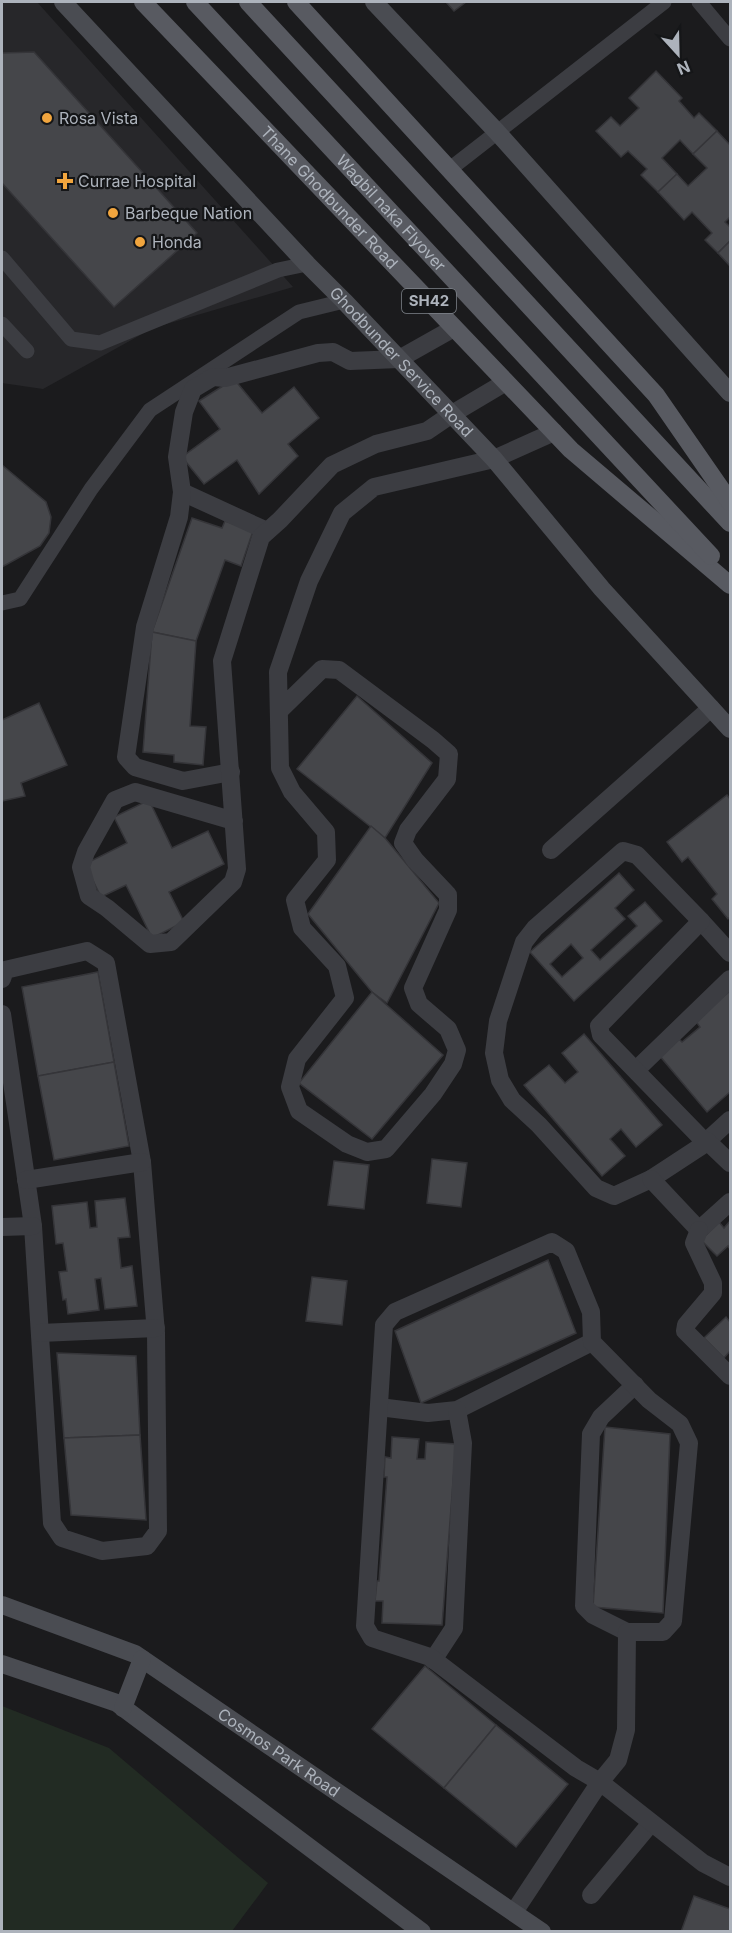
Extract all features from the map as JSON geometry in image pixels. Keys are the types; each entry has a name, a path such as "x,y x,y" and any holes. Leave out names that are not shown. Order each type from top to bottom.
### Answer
{"main road":[{"name":"Thane Ghodbunder Road","path":"143,2 571,450 730,585"},
{"name":"Wagbil naka Flyover","path":"195,2 730,576"},
{"path":"248,2 730,523"},
{"path":"296,2 656,395 730,502"}],"street":[{"name":"Ghodbunder Service Road","path":"63,2 307,264 494,459 602,589 730,729"},
{"path":"374,2 497,132 730,393"},
{"path":"231,772 183,781 135,767 126,757 145,627 179,518 182,492 177,457 184,412 193,389 213,377 225,378 318,353 333,352 350,361 399,359 454,328"},
{"path":"234,821 135,792 115,800 86,852 81,867 89,896 150,944 171,942 233,882 237,869 231,772 222,661 261,537 332,465 376,444 427,430 506,382"},
{"path":"279,711 322,669 339,670 449,754 447,779 408,830 403,843 415,860 448,895 448,910 413,988 419,1004 448,1029 457,1050 453,1064 433,1094 386,1149 368,1152 347,1144 299,1111 290,1087 297,1059 345,998 337,966 302,928 296,900 327,860 326,832 292,792 280,768 278,672 309,581 342,513 374,487 494,459 554,432"},
{"path":"182,492 267,531"},
{"path":"550,850 711,708"},
{"path":"730,953 637,855 623,851 535,928 524,942 498,1021 494,1053 500,1080 512,1100 539,1125 596,1188 614,1196 651,1179 706,1142 730,1120"},
{"path":"701,921 599,1026 601,1035 706,1142 730,1162"},
{"path":"2,979 5,970 87,951 106,963 142,1162 156,1328 158,1531 147,1546 102,1551 62,1538 52,1523 33,1227 2,1014"},
{"path":"636,1070 730,979"},
{"path":"26,1180 142,1162"},
{"path":"651,1179 699,1230"},
{"path":"730,1202 699,1230 694,1243 713,1282 713,1293 686,1324 685,1331 730,1376"},
{"path":"2,1227 33,1227"},
{"path":"635,1385 601,1417 591,1434 584,1606 593,1615 627,1632 663,1632 673,1621 689,1443 680,1424 649,1400 635,1385 592,1342 591,1312 566,1251 552,1242 395,1312 384,1325 365,1626 372,1638 433,1660 576,1768 600,1782 702,1863 730,1877"},
{"path":"40,1332 156,1328"},
{"path":"379,1407 428,1413 457,1410 592,1342"},
{"path":"433,1660 454,1628 463,1443 457,1410"},
{"name":"Cosmos Park Road","path":"2,1605 135,1654 542,1932"},
{"path":"514,1912 600,1782 618,1760 626,1730 627,1632"},
{"path":"123,1708 142,1659"},
{"path":"2,1664 117,1703 422,1932"},
{"path":"591,1895 651,1823"}],"lane":[{"path":"450,169 664,2"},
{"path":"699,2 730,39"},
{"path":"2,258 71,339 100,343 278,270 307,264"},
{"path":"2,603 20,599 91,489 150,410 299,312 344,301"},
{"path":"2,324 27,351"}],"shaded area":[{"name":"Rosa Vista","path":"2,2 37,2 293,287 153,328 43,389 2,383"},
{"path":"2,1706 109,1748 268,1883 232,1931 2,1931"}],"building":[{"path":"446,2 466,2 454,11"},
{"name":"Rosa Vista","path":"34,52 197,233 114,307 2,183 2,53"},
{"path":"656,71 682,98 679,101 694,118 699,113 717,131 693,154 680,140 662,158 677,174 658,192 641,175 647,169 628,151 621,157 596,131 611,117 620,126 639,108 629,98"},
{"path":"717,131 730,145 730,217 725,222 730,227 730,241 718,253 705,240 712,233 692,212 684,220 658,192 677,174 688,186 707,168 693,154"},
{"path":"730,241 730,266 718,253"},
{"path":"234,379 262,413 294,387 319,418 288,444 298,456 259,494 237,460 204,484 182,457 220,429 199,401"},
{"path":"2,465 46,502 51,517 49,533 40,546 2,567"},
{"path":"192,518 222,528 225,521 253,531 241,566 225,560 196,641 152,632"},
{"path":"152,632 196,641 190,726 206,727 203,765 174,762 174,755 143,752"},
{"path":"357,696 432,763 385,838 297,769"},
{"path":"39,703 67,765 21,783 25,796 2,801 2,720"},
{"path":"727,795 730,799 730,917 728,919 712,899 717,894 688,857 682,862 667,842"},
{"path":"149,800 172,848 208,831 224,864 169,892 184,922 152,938 126,885 101,897 85,864 127,843 114,817"},
{"path":"371,826 385,838 439,903 387,1003 372,992 308,914"},
{"path":"619,873 634,890 615,908 625,919 591,950 600,960 637,926 628,916 645,902 662,921 574,1001 530,952","holes":["571,944 583,958 562,977 550,964"]},
{"path":"98,972 114,1062 38,1076 22,987"},
{"path":"730,991 730,1092 707,1112 659,1055 679,1039 682,1042 700,1027 695,1020"},
{"path":"372,992 443,1055 372,1139 299,1083"},
{"path":"584,1034 662,1125 636,1147 621,1129 610,1139 625,1156 602,1176 524,1085 549,1065 565,1083 578,1072 562,1053"},
{"path":"114,1062 129,1146 54,1160 38,1076"},
{"path":"432,1159 467,1163 461,1207 427,1203"},
{"path":"334,1161 369,1165 364,1209 328,1205"},
{"path":"125,1198 130,1237 118,1238 121,1268 132,1266 137,1306 105,1309 101,1278 95,1279 99,1310 68,1314 66,1299 63,1300 59,1272 67,1271 63,1243 56,1244 52,1206 87,1202 90,1228 97,1227 95,1201"},
{"path":"730,1221 730,1249 728,1246 717,1256 701,1240 719,1222 724,1228"},
{"path":"548,1260 576,1333 421,1403 395,1331"},
{"path":"312,1277 347,1281 342,1325 306,1321"},
{"path":"726,1317 730,1322 730,1351 724,1358 704,1338"},
{"path":"57,1353 136,1356 140,1435 64,1438"},
{"path":"605,1427 670,1434 663,1613 593,1607"},
{"path":"140,1435 146,1520 71,1515 64,1438"},
{"path":"392,1437 419,1439 417,1459 425,1459 426,1442 456,1444 442,1625 382,1623 383,1601 375,1601 377,1581 379,1581 387,1477 384,1477 385,1457 391,1458"},
{"path":"425,1666 496,1725 444,1788 372,1729"},
{"path":"496,1725 568,1784 516,1847 444,1788"},
{"path":"694,1896 730,1909 730,1932 681,1932"}],"place":[{"name":"Rosa Vista","path":"47,118"},
{"name":"Currae Hospital","path":"65,181"},
{"name":"Barbeque Nation","path":"113,213"},
{"name":"Honda","path":"140,242"}]}
